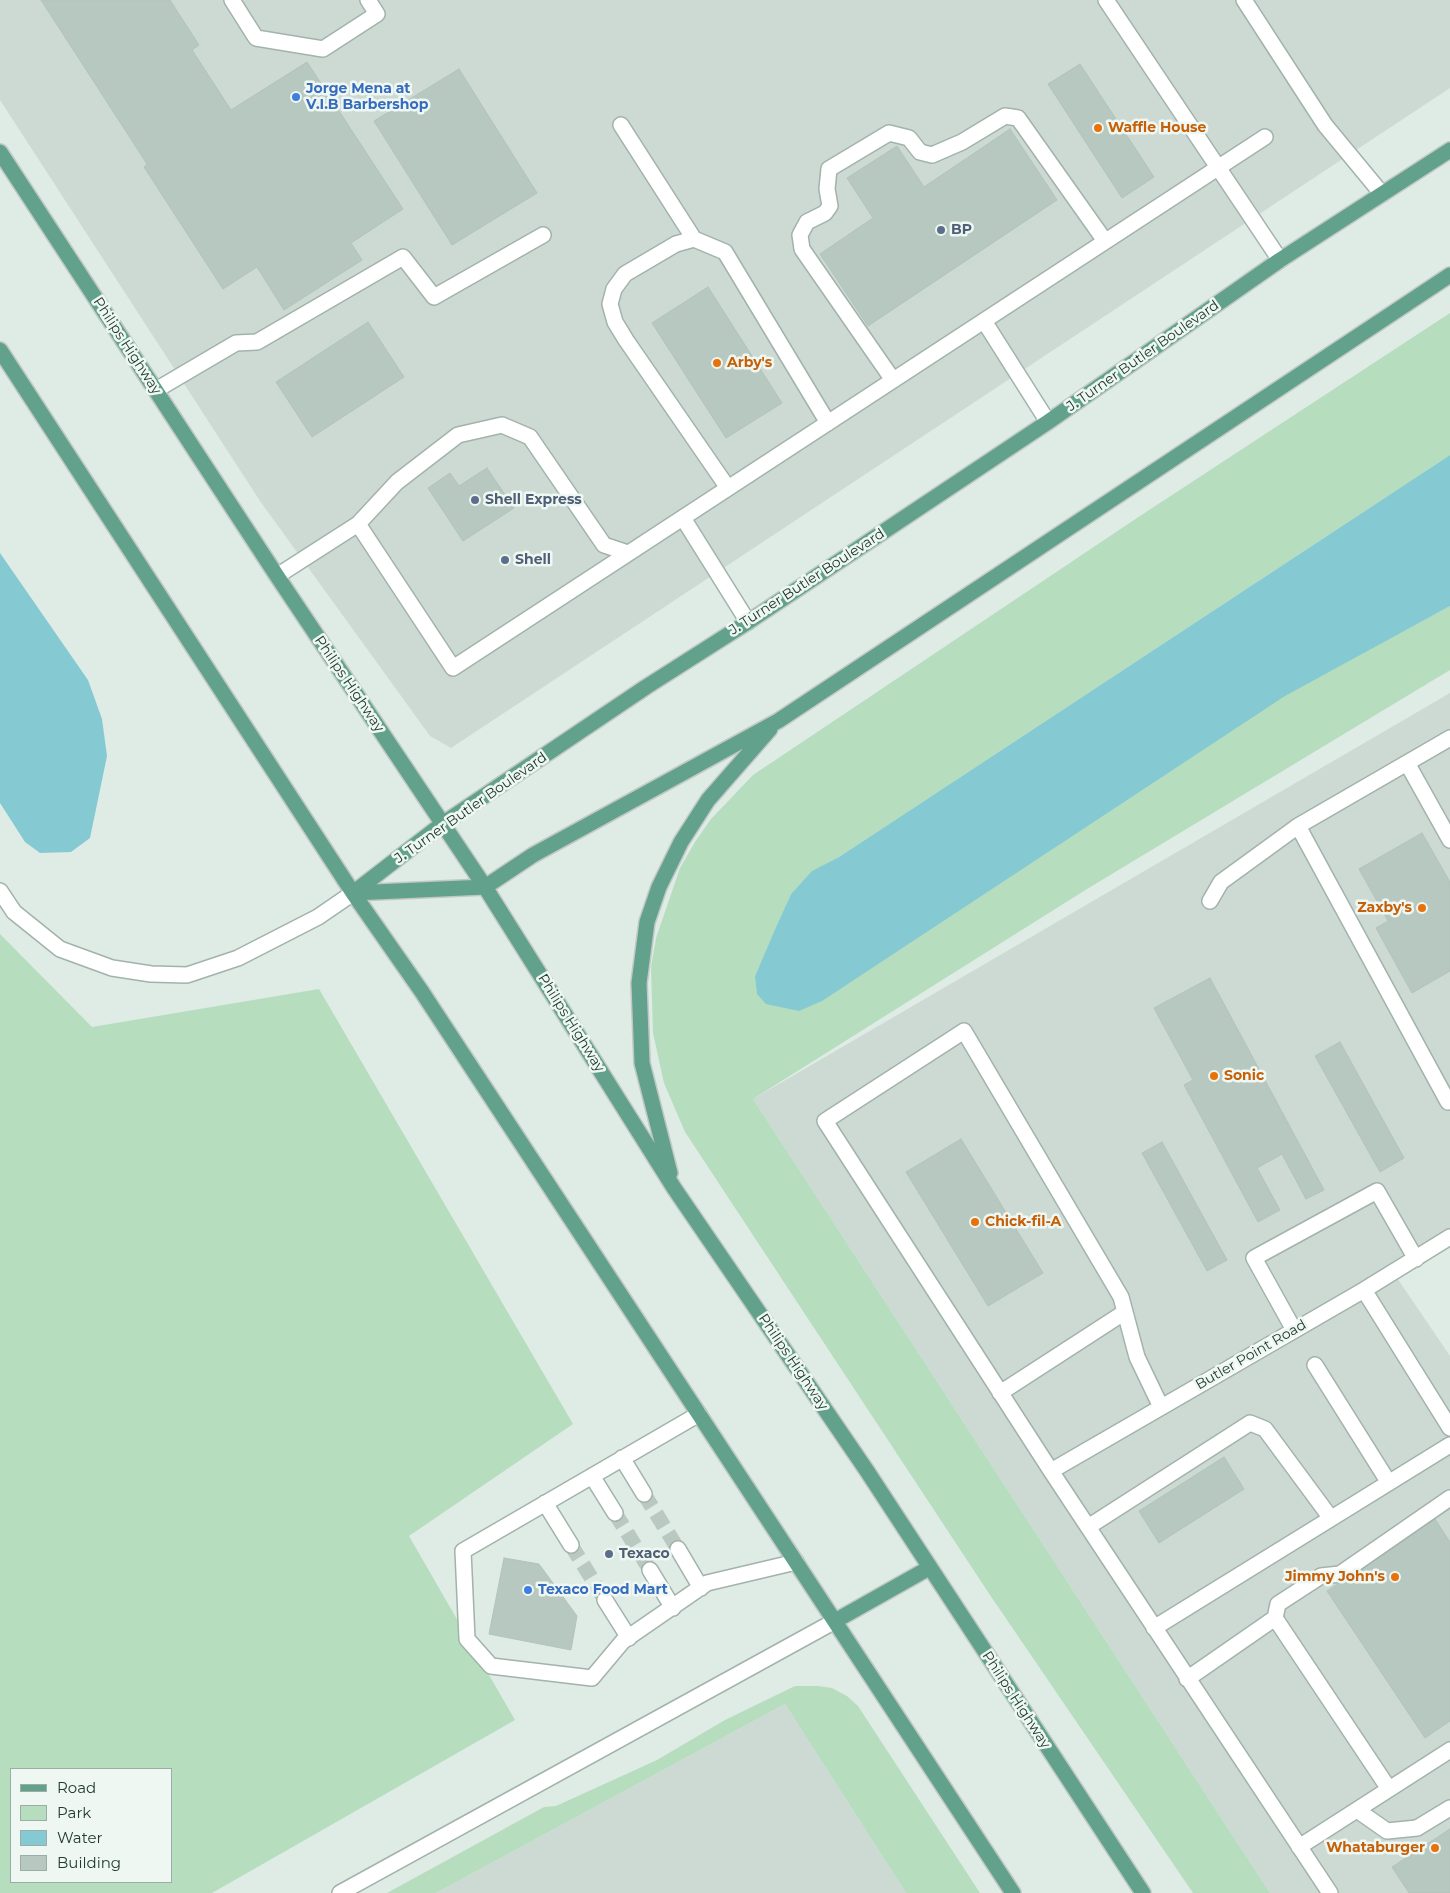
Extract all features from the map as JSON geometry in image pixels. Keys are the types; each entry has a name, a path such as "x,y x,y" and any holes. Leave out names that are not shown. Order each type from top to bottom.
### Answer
{"main road":[{"name":"J. Turner Butler Boulevard","path":"353,892 441,825 646,687 748,622 1048,422 1280,260 1450,150"},
{"name":"Philips Highway","path":"0,152 277,576 484,887 674,1188 867,1471 1143,1893"},
{"path":"353,892 484,887 533,855 778,721 1450,276"},
{"path":"0,350 353,892 422,992 1013,1893"},
{"path":"674,1188 642,1062 639,983 646,922 659,887 681,842 708,800 778,721"},
{"path":"835,1622 930,1568"}],"lane":[{"path":"232,0 256,38 323,49 377,14 368,0"},
{"path":"1106,0 1280,260"},
{"path":"1244,0 1325,125 1382,194"},
{"path":"893,380 802,248 800,235 807,222 825,213 830,206 827,189 829,169 889,133 909,138 920,152 932,155 962,142 1004,116 1018,118 1105,241"},
{"path":"621,125 694,239 725,252 828,423"},
{"path":"358,524 453,668 1265,137"},
{"path":"156,390 236,343 257,342 403,257 434,297 543,235"},
{"path":"694,239 676,244 625,274 614,288 610,304 615,322 626,340 728,488"},
{"path":"984,321 1048,422"},
{"path":"277,576 358,524 397,482 458,435 502,425 530,437 604,546 628,553"},
{"path":"683,518 748,622"},
{"path":"1210,901 1222,882 1298,826 1450,738"},
{"path":"1407,763 1450,840"},
{"path":"1298,826 1449,1101"},
{"path":"0,891 14,912 60,949 112,968 151,974 187,975 238,958 318,917 353,892"},
{"path":"1162,1407 1137,1357 1121,1297 964,1031 825,1121 1051,1471 1330,1893"},
{"path":"1294,1330 1254,1258 1377,1191 1416,1258"},
{"name":"Butler Point Road","path":"1051,1471 1364,1290 1450,1237"},
{"path":"1364,1290 1450,1428"},
{"path":"1000,1393 1125,1312"},
{"path":"1315,1365 1389,1483"},
{"path":"699,1414 463,1551 467,1639 491,1666 592,1678 623,1641 707,1583 796,1562"},
{"path":"1088,1527 1250,1423 1265,1429 1330,1518"},
{"path":"1154,1628 1450,1445"},
{"path":"622,1458 644,1494"},
{"path":"592,1476 615,1513"},
{"path":"1188,1678 1274,1618 1278,1604 1321,1576 1340,1574 1450,1498"},
{"path":"545,1503 571,1545"},
{"path":"678,1549 701,1588"},
{"path":"650,1570 673,1608"},
{"path":"605,1600 629,1638"},
{"path":"1274,1618 1389,1789"},
{"path":"340,1893 835,1622"},
{"path":"1299,1847 1450,1750"},
{"path":"1357,1810 1387,1831 1417,1828 1450,1808"}],"shaded area":[{"path":"0,0 1450,0 1450,88 451,748 430,736 260,501 0,100"},
{"path":"1450,693 1450,1237 1391,1269 1450,1356 1450,1893 1270,1893 753,1099"},
{"path":"785,1704 906,1893 436,1893"}],"green space":[{"path":"1450,313 1450,455 839,857 812,872 791,894 755,976 1450,606 1450,670 1087,889 753,1099 1270,1893 1193,1893 990,1595 685,1132 664,1083 653,1033 651,967 656,938 680,868 711,819 753,775 1140,516"},
{"path":"0,934 92,1027 319,989 573,1424 409,1536 515,1720 212,1893 0,1893"},
{"path":"795,1686 832,1688 847,1696 858,1706 980,1893 906,1893 785,1704 436,1893 387,1893 544,1807 556,1806 657,1760 725,1720"}],"water":[{"path":"1450,455 1450,606 1285,696 822,1001 799,1011 766,1004 757,994 755,976 777,925 791,894 812,871 839,857"},
{"path":"0,553 88,680 102,719 107,756 90,838 71,852 40,853 25,842 0,803"}],"building":[{"path":"41,0 170,0 199,45 192,50 231,110 307,62 403,209 351,243 362,260 284,310 257,267 223,289 144,167 147,164"},
{"path":"1080,64 1154,177 1122,198 1048,84"},
{"path":"459,69 537,193 452,245 374,121"},
{"path":"1010,129 1057,200 868,326 820,254 873,218 847,178 897,146 924,187"},
{"name":"Arby's","path":"708,287 782,403 726,438 652,323"},
{"path":"368,322 404,377 312,437 276,382"},
{"path":"487,468 514,508 463,541 428,488 450,473 459,486"},
{"path":"1422,833 1450,882 1450,971 1412,993 1376,928 1388,921 1359,869"},
{"path":"1210,978 1324,1190 1306,1199 1282,1154 1257,1168 1280,1210 1258,1222 1184,1085 1193,1080 1154,1008"},
{"path":"1340,1042 1404,1158 1380,1172 1315,1056"},
{"name":"Chick-fil-A","path":"961,1139 1043,1273 988,1306 906,1172"},
{"path":"1162,1142 1227,1260 1207,1271 1142,1153"},
{"path":"1224,1457 1244,1489 1159,1543 1139,1511"},
{"path":"1435,1519 1450,1542 1450,1721 1425,1738 1327,1591"},
{"name":"Texaco Food Mart","path":"504,1558 539,1564 577,1616 571,1650 489,1634"},
{"name":"Whataburger","path":"1450,1829 1450,1893 1409,1893 1392,1867"}],"tunnel":[{"path":"644,1494 678,1549"},
{"path":"615,1513 650,1570"},
{"path":"571,1545 605,1600"}],"place":[{"name":"Jorge Mena at V.I.B Barbershop","path":"296,97"},
{"name":"Waffle House","path":"1098,128"},
{"name":"BP","path":"941,230"},
{"name":"Arby's","path":"717,363"},
{"name":"Shell Express","path":"475,500"},
{"name":"Shell","path":"505,560"},
{"name":"Zaxby's","path":"1422,908"},
{"name":"Sonic","path":"1214,1076"},
{"name":"Chick-fil-A","path":"975,1222"},
{"name":"Texaco","path":"609,1554"},
{"name":"Jimmy John's","path":"1395,1577"},
{"name":"Texaco Food Mart","path":"528,1590"},
{"name":"Whataburger","path":"1435,1848"}]}
